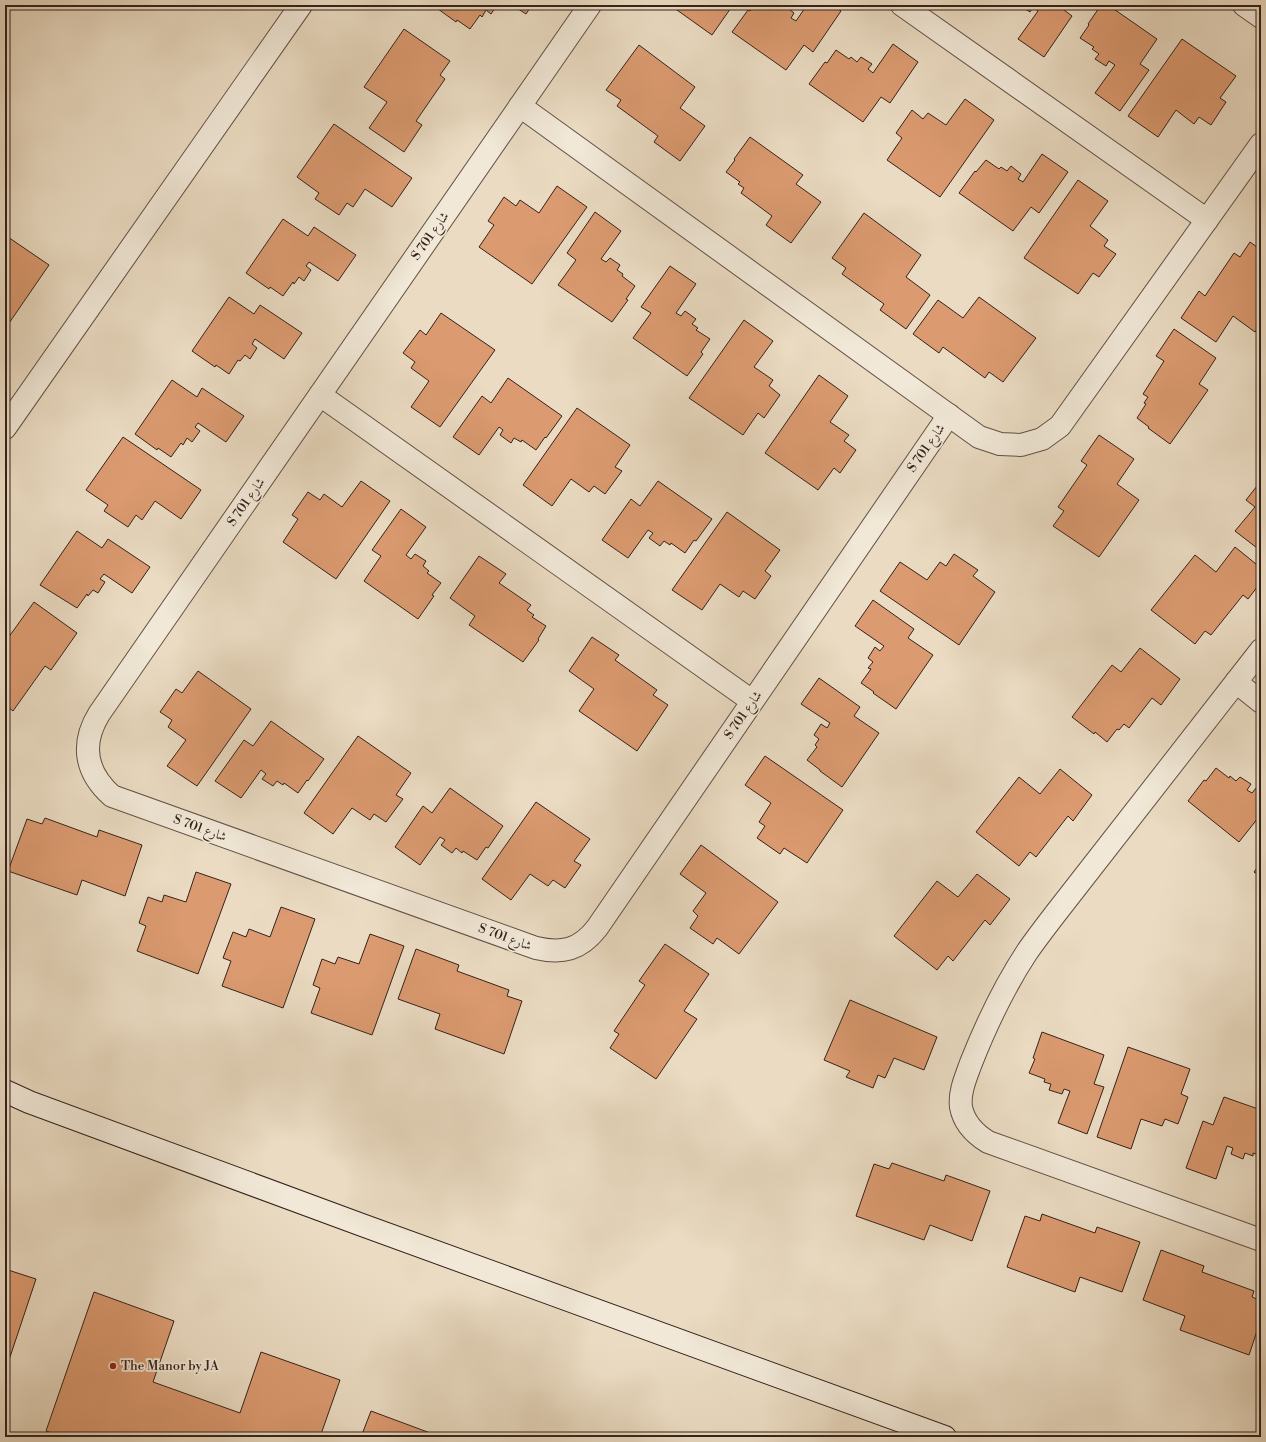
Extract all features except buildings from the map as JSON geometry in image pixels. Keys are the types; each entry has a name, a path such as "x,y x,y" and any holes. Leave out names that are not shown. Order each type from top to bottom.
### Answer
{"street":[{"path":"5,428 301,5"},
{"name":"S 701 شارع","path":"590,5 93,723 89,734 88,756 91,768 103,789 112,796 536,948 549,951 562,951 574,948 591,936 949,415"},
{"path":"902,5 1207,220"},
{"path":"1244,5 1261,17"},
{"path":"520,106 979,437 1000,444 1021,445 1042,439 1060,426 1261,144"},
{"path":"320,395 752,701"},
{"path":"1261,650 1056,913 1027,953 1001,996 980,1040 963,1085 961,1102 965,1118 970,1128 978,1136 988,1142 1261,1240"},
{"path":"1236,682 1261,702"},
{"path":"5,1091 29,1102 362,1226 945,1437"}],"place":[{"name":"The Manor by JA","path":"113,1366"}]}
